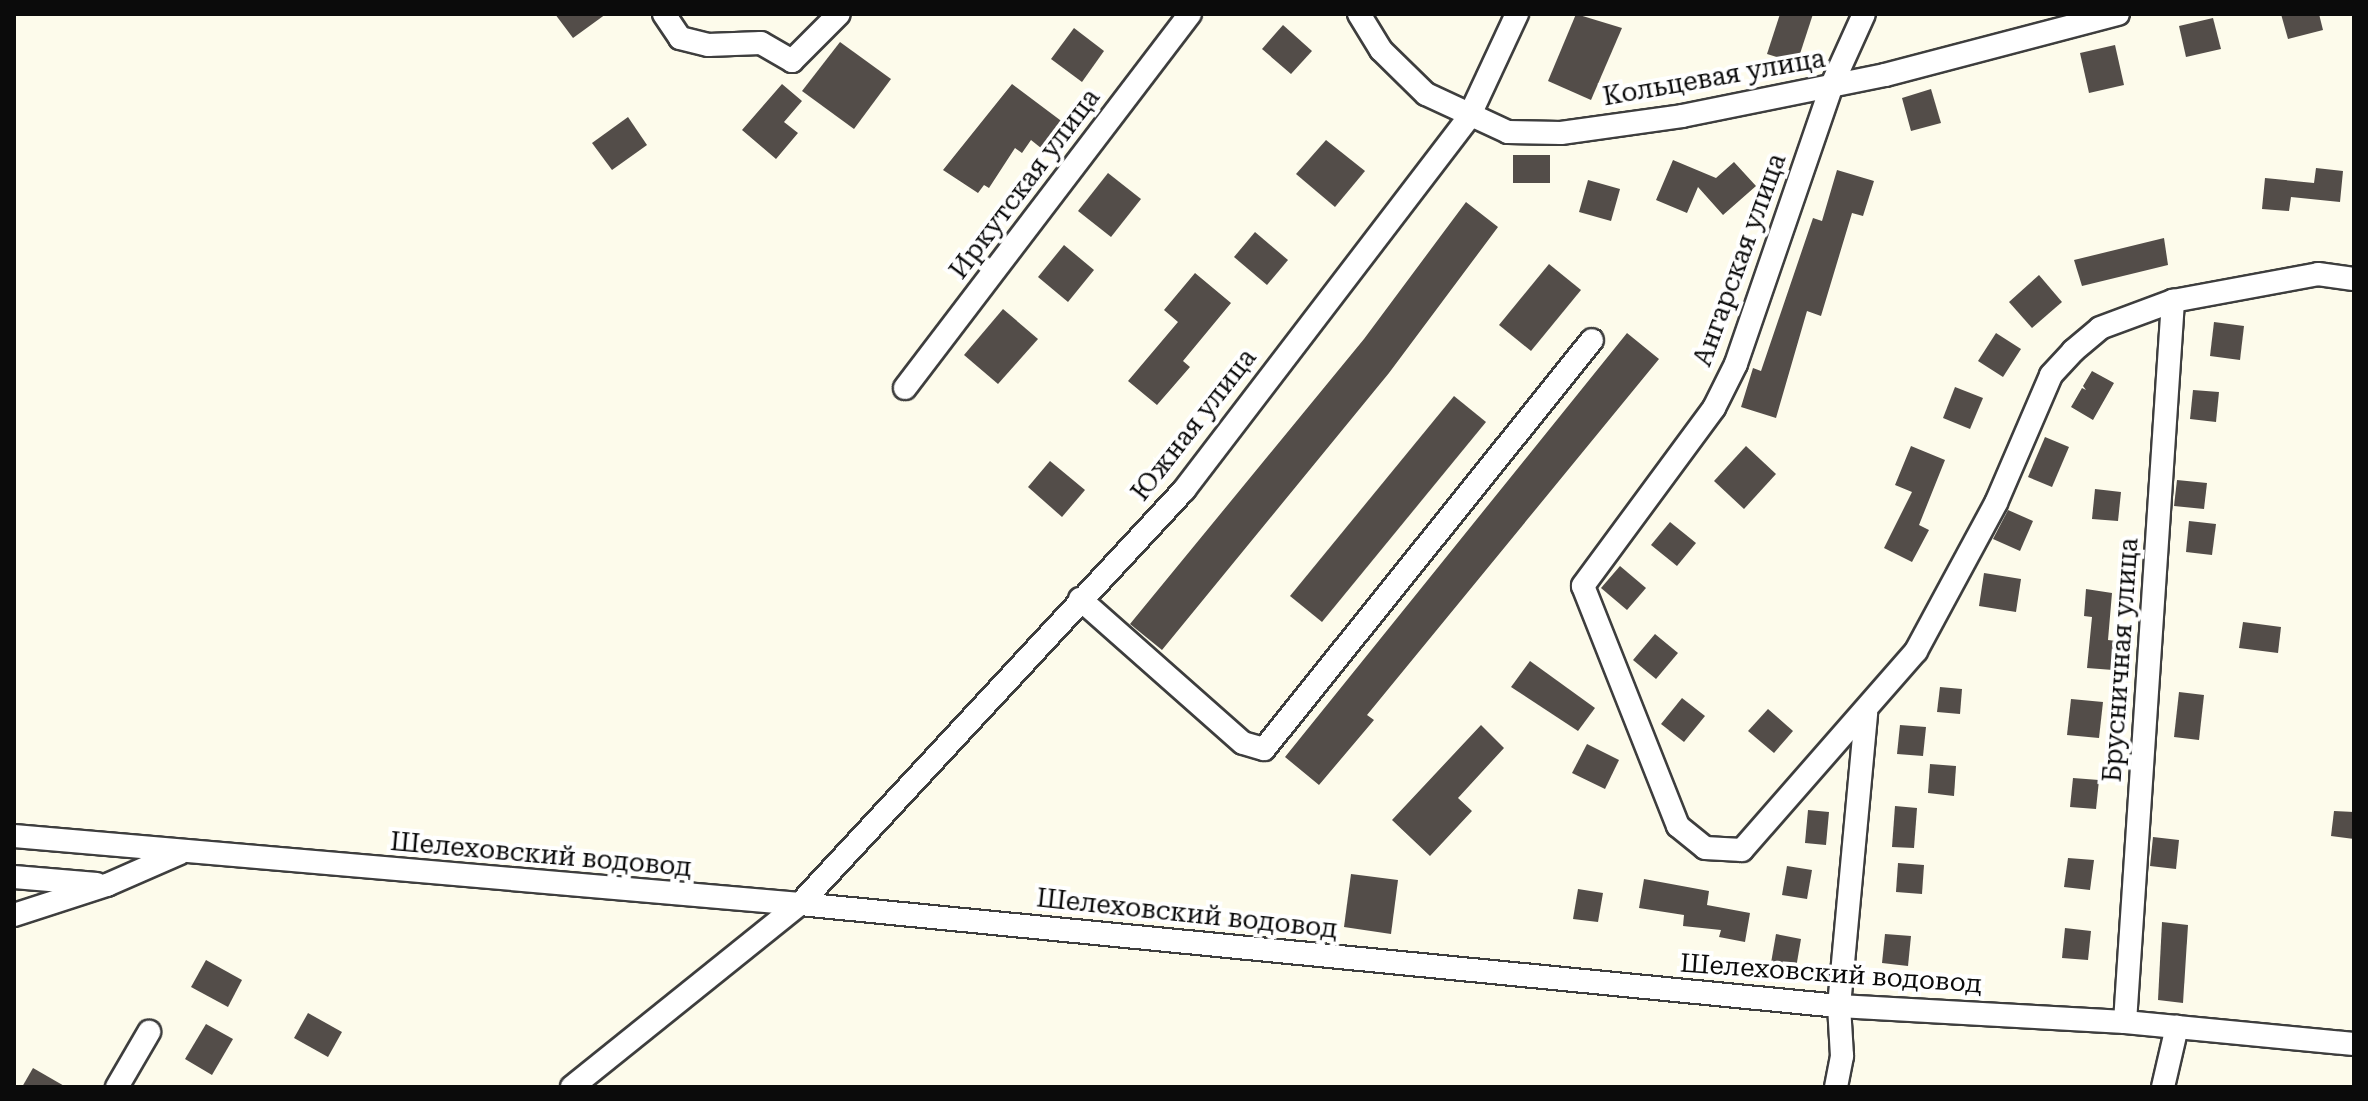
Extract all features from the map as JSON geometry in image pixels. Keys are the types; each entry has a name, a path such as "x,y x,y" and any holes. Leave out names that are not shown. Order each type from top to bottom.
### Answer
{"street":[{"path":"664,14 680,38 708,45 761,43 792,61 839,14"},
{"name":"Иркутская улица","path":"905,388 1190,14"},
{"name":"Кольцевая улица","path":"1359,14 1381,50 1426,94 1469,117 1508,132 1561,133 1682,116 1832,85 2118,14"},
{"name":"Южная улица","path":"572,1087 800,904 1184,490 1469,117 1517,14"},
{"name":"Ангарская улица","path":"1864,14 1832,85 1736,364 1714,408 1583,586 1678,826 1705,848 1742,850 1866,713"},
{"path":"1836,1087 1842,1056 1839,1006 1866,713 1916,651 1996,503 2051,375 2100,328 2173,301 2318,274 2354,279"},
{"name":"Брусничная улица","path":"2125,1022 2173,301"},
{"path":"1080,599 1243,743 1264,749 1592,340"},
{"name":"Шелеховский водовод","path":"14,836 800,904 1839,1006 2125,1022 2354,1044"},
{"path":"14,915 107,885 185,851"},
{"path":"14,877 107,885"},
{"path":"2163,1087 2177,1027"},
{"path":"117,1087 149,1032"}],"building":[{"path":"555,14 606,14 573,38"},
{"path":"1576,14 1622,28 1591,100 1548,81"},
{"path":"1780,14 1813,14 1797,63 1767,54"},
{"path":"2281,14 2319,14 2323,30 2288,39"},
{"path":"2213,18 2221,49 2186,57 2179,26"},
{"path":"1283,25 1312,51 1291,74 1262,49"},
{"path":"1074,28 1104,51 1082,82 1051,59"},
{"path":"840,42 891,79 854,129 802,91"},
{"path":"2115,45 2124,85 2089,93 2080,53"},
{"path":"782,84 802,101 784,122 798,133 776,159 742,130"},
{"path":"1012,84 1068,126 1054,144 1048,140 1041,148 1031,140 1022,153 1015,148 989,188 984,185 978,193 943,170"},
{"path":"1931,89 1941,123 1911,131 1902,98"},
{"path":"628,117 647,145 612,170 592,143"},
{"path":"1326,140 1365,171 1335,207 1296,174"},
{"path":"1513,155 1550,155 1550,183 1513,183"},
{"path":"1673,160 1716,178 1734,162 1756,186 1723,215 1698,187 1687,213 1656,200"},
{"path":"2316,168 2343,171 2340,202 2291,197 2289,211 2262,209 2265,178 2314,183"},
{"path":"1837,170 1874,181 1863,216 1852,213 1821,316 1807,311 1776,418 1741,407 1753,368 1761,371 1813,218 1822,221"},
{"path":"1108,173 1141,199 1111,237 1078,211"},
{"path":"1588,180 1620,189 1611,221 1579,212"},
{"path":"1466,202 1498,227 1389,373 1162,650 1130,624 1364,339"},
{"path":"1255,232 1288,260 1267,285 1234,257"},
{"path":"2164,238 2168,265 2082,286 2074,260"},
{"path":"1064,245 1094,270 1068,302 1038,277"},
{"path":"1549,264 1581,290 1531,351 1499,325"},
{"path":"1195,273 1231,303 1183,361 1190,367 1157,405 1128,381 1178,322 1164,310"},
{"path":"2039,275 2062,302 2032,328 2009,302"},
{"path":"1003,309 1038,339 998,384 964,355"},
{"path":"2214,322 2244,326 2240,360 2210,356"},
{"path":"1627,333 1659,359 1367,715 1374,720 1319,785 1285,757"},
{"path":"1996,333 2021,349 2003,377 1978,361"},
{"path":"2092,371 2114,383 2093,420 2071,407 2082,388 2086,390 2083,386"},
{"path":"1955,387 1983,398 1970,429 1943,418"},
{"path":"2193,390 2219,392 2216,422 2190,419"},
{"path":"1454,396 1486,422 1322,622 1290,596"},
{"path":"2045,437 2069,447 2052,487 2028,477"},
{"path":"1746,446 1776,474 1744,509 1714,481"},
{"path":"1911,446 1945,460 1919,525 1929,530 1912,562 1884,548 1912,492 1895,485"},
{"path":"1050,461 1085,490 1062,517 1028,487"},
{"path":"2177,480 2207,483 2204,509 2174,506"},
{"path":"2095,489 2121,492 2118,521 2092,519"},
{"path":"2008,510 2033,521 2020,551 1993,539"},
{"path":"2189,521 2216,524 2212,555 2186,552"},
{"path":"1670,522 1696,543 1677,566 1651,545"},
{"path":"1620,566 1646,588 1627,610 1601,588"},
{"path":"1984,573 2021,579 2016,612 1979,606"},
{"path":"2086,589 2112,593 2108,640 2116,641 2113,670 2087,668 2092,617 2084,616"},
{"path":"2243,622 2281,627 2278,653 2239,648"},
{"path":"1655,634 1678,653 1656,679 1633,660"},
{"path":"1530,661 1595,708 1578,731 1511,687"},
{"path":"1940,687 1962,689 1960,714 1937,712"},
{"path":"2179,692 2204,695 2199,740 2174,737"},
{"path":"1682,698 1705,716 1684,742 1661,724"},
{"path":"2071,699 2103,702 2099,738 2067,735"},
{"path":"1768,709 1793,731 1774,753 1748,731"},
{"path":"1481,725 1504,748 1458,798 1472,811 1430,856 1392,820"},
{"path":"1900,725 1926,727 1923,756 1897,754"},
{"path":"1587,744 1619,760 1605,789 1572,773"},
{"path":"1930,764 1956,766 1954,796 1928,793"},
{"path":"2073,778 2099,780 2096,809 2070,807"},
{"path":"1895,806 1917,808 1914,848 1892,847"},
{"path":"1808,810 1829,812 1826,845 1805,843"},
{"path":"2334,811 2354,812 2354,839 2331,836"},
{"path":"2153,837 2179,840 2176,869 2150,866"},
{"path":"2068,858 2094,860 2090,890 2064,887"},
{"path":"1898,863 1924,865 1922,894 1896,892"},
{"path":"1787,866 1812,870 1807,899 1782,895"},
{"path":"1351,874 1398,880 1391,934 1344,927"},
{"path":"1644,879 1709,891 1707,905 1750,913 1745,942 1719,937 1721,930 1683,926 1684,915 1639,908"},
{"path":"1578,889 1603,893 1598,922 1573,919"},
{"path":"2162,922 2188,925 2183,1003 2158,1000"},
{"path":"2065,928 2091,931 2088,960 2062,958"},
{"path":"1776,934 1801,939 1796,968 1771,963"},
{"path":"1885,934 1911,936 1908,966 1882,963"},
{"path":"206,960 242,980 228,1007 191,987"},
{"path":"308,1013 342,1032 328,1057 294,1038"},
{"path":"206,1024 233,1039 212,1075 185,1059"},
{"path":"33,1068 66,1087 22,1087"}]}
